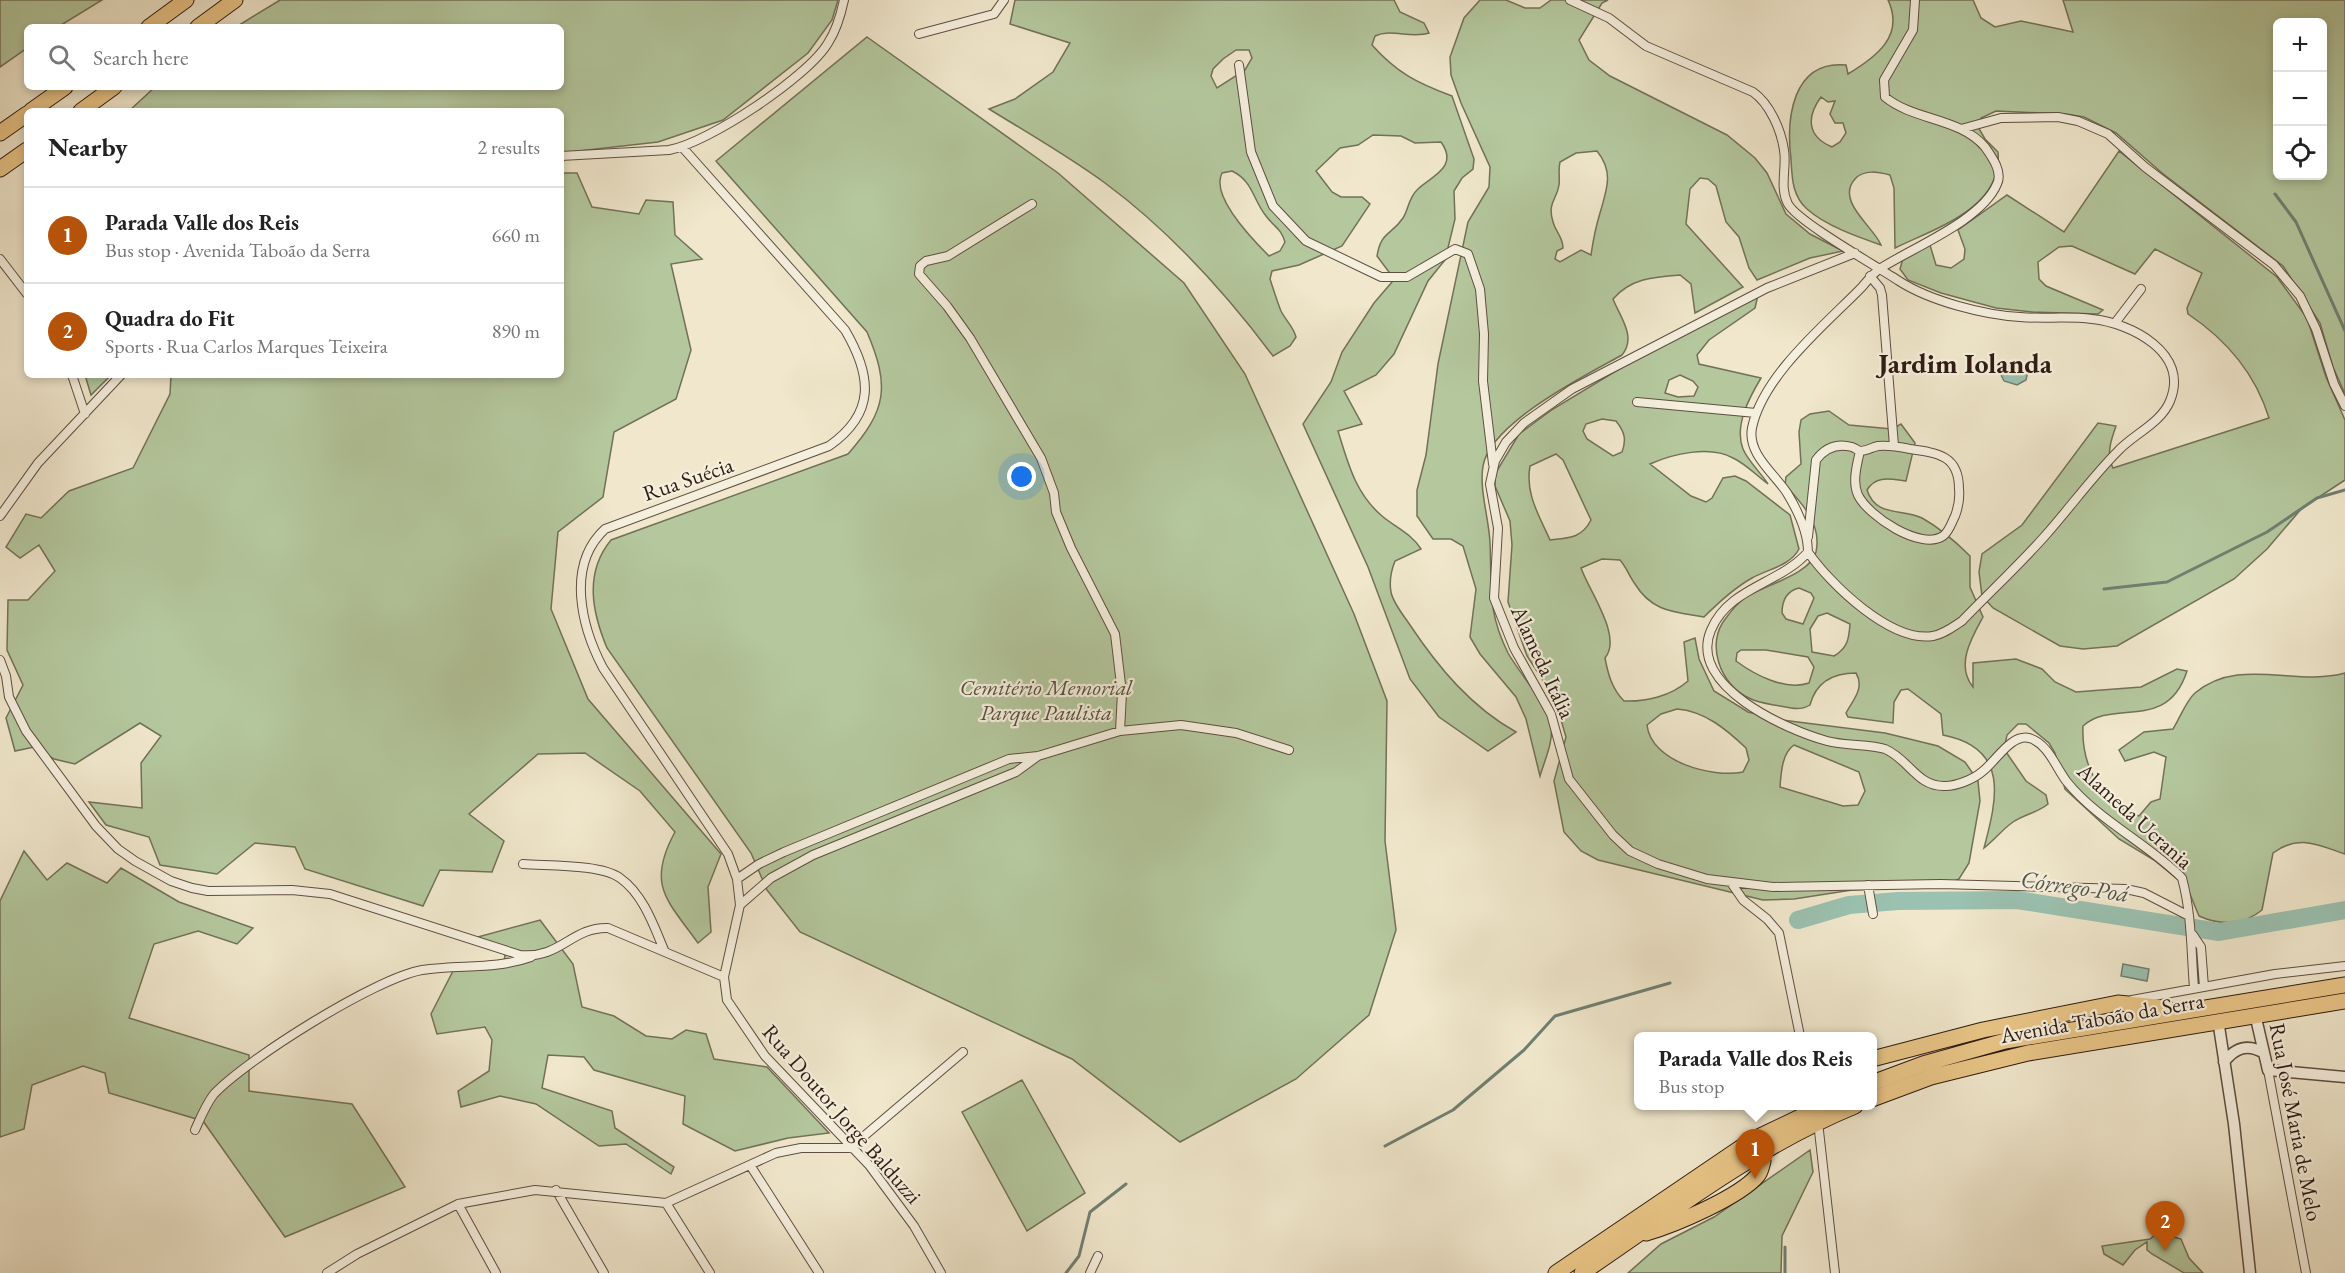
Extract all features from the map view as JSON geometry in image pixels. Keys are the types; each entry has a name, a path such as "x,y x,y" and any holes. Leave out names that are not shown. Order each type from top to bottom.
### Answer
{"highway":[{"path":"153,24 186,0"},
{"path":"202,24 235,0"},
{"path":"35,108 61,90"},
{"path":"85,108 110,90"},
{"path":"0,133 24,116"},
{"path":"0,169 24,152"},
{"name":"Avenida Taboão da Serra","path":"1877,1081 1923,1064 2005,1041 2345,985"},
{"name":"Avenida Taboão da Serra","path":"1877,1097 1931,1077 1976,1065 2218,1020 2345,1001"},
{"path":"1877,1058 1983,1030 2118,1003 2185,1010"},
{"path":"1582,1273 1799,1116 1818,1110"},
{"path":"1556,1273 1645,1214 1818,1110"}],"street":[{"path":"564,156 634,154 683,148 723,128 766,99 815,60 828,44 844,0"},
{"path":"919,34 994,14 1004,0"},
{"path":"1570,0 1609,18 1646,46 1753,92 1762,99 1780,134 1784,151 1784,192 1789,205 1803,219 1880,269 1922,292 1994,315 2092,319 2115,323 2142,334 2158,345 2168,362 2173,382 2169,403 2161,415 2119,450 2042,539 1962,621 1947,632 1932,636 1918,636 1895,628 1844,595 1823,574 1808,552 1816,460 1823,451 1838,446 1860,450 1893,446 1945,457 1955,466 1960,494 1956,512 1943,536 1928,540 1911,537 1869,509 1858,496 1856,467 1860,450"},
{"path":"1808,540 1788,495 1756,453 1751,431 1756,413 1778,377 1834,311 1870,276 1942,234 1981,206 1999,182 1999,171 1984,147 1962,129 1896,106 1885,97 1884,80 1913,30 1915,0"},
{"path":"1239,65 1251,152 1274,206 1306,241 1380,277 1407,278 1455,249 1468,254 1480,289 1484,334 1483,381 1493,465"},
{"path":"1962,129 2001,118 2058,117 2078,121 2108,134 2145,167 2274,265 2300,296 2345,406"},
{"name":"Rua Suécia","path":"683,148 845,330 862,361 866,388 856,422 846,434 829,446 810,455 614,525 592,541 581,574 583,609 591,645 603,668 728,854 737,879 740,905"},
{"path":"1032,204 948,256 926,261 920,266 919,274 947,306 970,338 1041,458 1067,539 1115,634 1122,693 1120,731"},
{"name":"Alameda Itália","path":"1855,253 1757,293 1572,389 1524,423 1506,442 1493,465 1490,484 1498,528 1494,598 1514,648 1551,714 1569,779 1613,835 1630,851 1658,864 1732,884 1773,887 1940,884 2126,889 2144,893 2190,920"},
{"path":"0,259 24,290"},
{"path":"1870,276 1880,288 1882,296 1893,446"},
{"path":"2115,323 2141,289"},
{"path":"73,378 85,414"},
{"path":"0,516 38,463 118,378"},
{"path":"1637,402 1756,413"},
{"name":"Alameda Ucrania","path":"1808,552 1791,569 1742,594 1720,615 1710,631 1707,644 1718,678 1734,695 1783,725 1808,736 1851,746 1886,750 1919,779 1933,785 1958,784 1982,772 2016,739 2027,737 2035,741 2048,753 2068,782 2111,824 2182,878 2193,934 2190,950 2194,988"},
{"path":"0,660 6,676 9,697 26,731 96,826 118,849 171,881 208,891 292,890 330,894 520,955 532,956"},
{"path":"0,705 9,697"},
{"path":"737,879 759,864 911,798 1009,759 1038,756 1120,731 1181,724 1236,733 1289,750"},
{"path":"740,905 771,878 813,855 1016,772 1038,756"},
{"path":"523,864 606,871 620,878 634,893 648,914 664,950"},
{"path":"1732,884 1743,900 1767,919 1779,933 1799,1032"},
{"path":"1868,885 1873,914"},
{"name":"Rua Doutor Jorge Balduzzi","path":"740,905 724,977 727,1000 765,1056 850,1148 869,1165 914,1226 941,1273"},
{"path":"195,1130 212,1097 229,1079 278,1044 385,984 422,970 509,964 558,949 582,933 596,928 622,932 724,977"},
{"path":"2193,934 2201,947 2204,987"},
{"path":"2118,1003 2194,988 2345,966"},
{"name":"Rua José Maria de Melo","path":"2255,1014 2268,1070 2306,1273"},
{"path":"2218,1020 2234,1124 2250,1273"},
{"path":"2224,1062 2230,1053 2239,1048 2255,1048 2264,1053"},
{"path":"327,1273 357,1254 458,1204 514,1192 556,1190 666,1203 776,1153 801,1148 850,1148 963,1052"},
{"path":"2268,1070 2345,1077"},
{"path":"1818,1110 1835,1273"},
{"path":"750,1165 819,1273"},
{"path":"556,1190 604,1273"},
{"path":"666,1203 710,1273"},
{"path":"458,1204 496,1273"},
{"path":"1090,1273 1098,1256"}],"green space":[{"path":"0,0 102,0 63,24 24,24 24,50 0,67"},
{"path":"280,0 838,0 832,20 808,53 723,120 658,142 564,153 564,108 132,108 152,90 564,90 564,24 241,24"},
{"path":"1015,0 1394,0 1400,12 1424,23 1429,33 1422,35 1381,34 1375,36 1372,45 1390,63 1408,76 1452,96 1474,159 1473,169 1462,178 1454,191 1455,219 1445,260 1428,281 1394,354 1376,375 1344,391 1362,424 1338,431 1345,455 1365,498 1382,516 1408,535 1421,549 1395,561 1390,584 1396,605 1432,656 1457,685 1484,711 1516,732 1488,751 1439,717 1410,679 1368,567 1303,424 1331,382 1342,352 1374,303 1392,282 1389,272 1377,256 1381,242 1399,224 1415,192 1442,170 1447,158 1441,142 1415,143 1401,136 1373,135 1358,145 1340,148 1316,171 1332,192 1341,197 1362,197 1370,204 1342,246 1299,265 1272,271 1270,279 1278,304 1296,337 1290,346 1273,356 1216,286 1152,221 1091,173 989,109 1015,99 1053,72 1070,43 1010,24","holes":["1236,50 1249,50 1252,58 1245,70 1217,88 1211,76 1213,69","1232,171 1244,180 1262,210 1281,234 1285,242 1280,251 1269,256 1244,229 1227,205 1220,183 1222,173"]},
{"path":"1480,0 1506,0 1525,8 1540,8 1551,0 1608,0 1602,3 1579,40 1589,60 1610,76 1727,135 1755,158 1767,173 1786,214 1810,234 1843,251 1810,258 1757,280 1749,268 1739,237 1726,222 1716,186 1708,179 1700,178 1690,189 1686,224 1743,287 1695,313 1691,284 1680,275 1652,278 1627,287 1613,299 1628,334 1626,348 1622,355 1564,388 1521,417 1503,433 1490,450 1483,466 1482,485 1489,533 1494,611 1501,638 1508,653 1539,698 1551,723 1550,743 1540,776 1526,719 1516,697 1480,654 1470,637 1476,589 1463,546 1451,539 1433,539 1417,516 1417,490 1426,455 1438,364 1468,222 1489,187 1490,167 1451,75 1450,57 1464,18","holes":["1597,151 1606,166 1608,181 1591,255 1581,250 1560,262 1555,259 1557,251 1563,248 1563,244 1551,215 1559,185 1560,162 1576,153"]},
{"path":"1888,0 1973,0 1981,18 1995,27 2021,21 2073,32 2063,0 2345,0 2345,394 2333,367 2320,323 2283,266 2162,173 2116,133 2084,117 1996,111 1981,118 1978,127 1985,139 1998,152 1997,171 1990,188 1964,214 1895,248 1894,188 1890,175 1876,172 1863,174 1855,179 1850,187 1853,205 1881,245 1833,226 1807,209 1798,198 1792,173 1790,127 1796,95 1814,72 1828,66 1846,65 1848,74 1868,60 1885,44 1893,24","holes":["1821,97 1828,102 1835,101 1830,114 1835,123 1843,123 1846,133 1840,142 1832,147 1817,137 1811,125 1813,111"]},
{"name":"Cemitério Memorial Parque Paulista","path":"867,37 1058,173 1184,283 1245,374 1354,614 1387,701 1385,841 1396,930 1369,1015 1296,1079 1180,1142 1072,1059 800,932 767,890 751,853 607,648 598,621 593,593 594,579 602,553 611,540 848,454 871,424 881,397 881,383 879,368 867,332 716,161"},
{"path":"2119,151 2277,277 2307,318 2326,377 2345,420 2345,480 2302,508 2267,549 2234,579 2117,646 2083,649 2060,646 1993,608 1982,596 1979,572 1982,554 2022,525 2098,423 2116,426 2110,452 2113,468 2269,418 2256,386 2238,359 2215,335 2188,314 2187,308 2202,273 2155,249 2135,274 2072,246 2059,247 2038,262 2039,279 2046,286 2103,310 2098,314 2032,312 1996,308 1941,293 1908,280 1900,269 1903,258 1930,245 1936,265 1951,268 1964,259 1965,249 1958,230 2007,195 2064,232"},
{"path":"564,173 577,173 592,207 639,214 646,200 673,202 675,235 702,259 671,264 691,350 676,399 614,432 603,497 558,532 551,609 588,699 721,854 708,887 711,932 698,943 669,903 664,891 661,879 662,866 666,850 675,832 640,791 585,753 538,754 469,814 504,841 492,872 440,870 423,906 305,869 295,847 255,843 217,874 160,865 149,837 106,825 89,802 142,808 141,763 161,736 140,723 75,764 54,759 34,747 15,751 6,718 23,685 7,650 8,600 28,600 55,571 39,545 20,558 6,547 26,514 41,518 69,491 133,468 170,394 171,378 564,378"},
{"path":"1758,295 1755,308 1709,340 1697,355 1699,364 1761,378 1744,412 1740,431 1745,453 1768,484 1738,461 1724,454 1713,452 1680,454 1650,464 1691,496 1706,502 1712,498 1723,478 1735,476 1746,481 1790,515 1799,549 1784,563 1739,586 1704,617 1665,609 1649,600 1635,584 1620,560 1602,559 1581,568 1607,626 1610,638 1605,658 1616,691 1624,701 1658,697 1674,691 1688,681 1684,642 1695,638 1699,659 1714,691 1748,712 1782,720 1885,733 1938,746 1965,762 1978,781 1980,801 1969,863 1959,879 1943,886 1852,890 1794,899 1763,900 1598,860 1581,851 1564,832 1554,781 1566,737 1555,699 1527,656 1508,602 1512,545 1510,521 1495,486 1495,474 1519,434 1553,409 1654,348","holes":["1680,375 1693,381 1698,387 1694,396 1678,397 1665,393 1669,380","1602,419 1616,421 1624,435 1622,452 1613,456 1587,439 1583,431 1586,424","1556,454 1563,460 1591,520 1579,534 1569,538 1550,540 1531,495 1530,466","1677,709 1697,713 1715,722 1739,741 1746,748 1749,760 1743,772 1715,772 1685,765 1659,749 1651,738 1647,725 1661,714","1794,745 1859,772 1865,791 1858,805 1843,806 1780,787 1787,753"]},
{"path":"86,378 108,378 91,395"},
{"path":"1829,411 1849,425 1892,429 1901,424 1915,443 1906,481 1879,480 1867,490 1871,499 1883,509 1922,518 1948,535 1970,556 1970,587 1983,617 1970,642 1965,660 1965,670 1973,687 1973,663 2016,659 2042,669 2055,682 2076,692 2141,687 2177,669 2187,671 2178,690 2167,702 2153,708 2096,718 2083,726 2086,755 2096,781 2104,793 2126,810 2139,816 2151,802 2160,799 2166,757 2154,752 2125,761 2119,750 2144,732 2173,729 2192,696 2212,682 2230,676 2249,674 2307,677 2345,673 2345,854 2308,843 2282,847 2273,853 2262,910 2240,921 2224,922 2207,919 2199,916 2187,887 2154,860 2119,839 2065,789 2055,753 2049,743 2026,724 2018,724 2007,735 2004,749 2026,781 2046,795 2048,804 2013,822 1984,848 1994,794 1994,778 1989,764 1979,751 1965,742 1943,735 1941,714 1908,689 1901,690 1894,702 1893,723 1848,717 1846,713 1859,689 1856,673 1848,673 1827,680 1816,690 1810,705 1803,708 1760,702 1739,692 1723,674 1719,662 1716,651 1720,628 1742,600 1796,573 1812,560 1816,552 1814,524 1804,507 1785,485 1786,477 1801,464 1799,432 1801,420 1810,414","holes":["1799,588 1811,593 1814,598 1803,624 1786,619 1782,613 1786,597 1791,591","1827,613 1850,624 1847,642 1834,656 1812,652 1810,629 1818,616","1741,650 1766,650 1808,657 1814,667 1809,683 1790,685 1771,680 1752,671 1736,661 1737,653"]},
{"path":"24,851 47,880 67,863 107,883 121,868 179,902 253,928 237,944 198,931 154,944 129,1018 249,1055 249,1091 352,1104 405,1187 285,1237 203,1121 109,1093 105,1073 83,1066 32,1085 24,1129 0,1137 0,901"},
{"path":"540,920 573,964 582,1007 614,1016 646,1036 672,1039 686,1030 706,1034 714,1059 767,1067 829,1133 788,1138 735,1151 683,1124 685,1096 594,1070 584,1057 548,1055 542,1088 612,1111 615,1128 674,1167 671,1174 626,1144 599,1146 536,1104 500,1096 461,1107 458,1091 489,1071 492,1040 485,1027 437,1034 431,1014 453,971 503,968 506,948 474,938"},
{"path":"1022,1080 1085,1193 1027,1231 962,1112"},
{"path":"1810,1150 1813,1172 1782,1236 1781,1273 1628,1273 1661,1244 1714,1217"},
{"path":"2158,1232 2181,1239 2189,1258 2203,1273 2184,1273 2147,1250 2147,1242 2135,1250 2123,1265 2104,1254 2102,1246 2150,1239"}],"shaded area":[{"path":"2002,364 2028,371 2026,380 2017,385 2004,381 2000,373"},
{"path":"2123,964 2149,969 2147,981 2121,976"}],"waterway":[{"path":"2275,194 2296,222 2345,331"},
{"path":"2104,589 2167,582 2267,532 2317,498 2345,490"},
{"name":"Córrego Poá","path":"1798,920 1849,905 1898,901 2017,900 2219,932 2345,910"},
{"path":"1385,1146 1453,1110 1524,1050 1555,1016 1670,983"},
{"path":"1066,1273 1079,1256 1090,1212 1126,1184"},
{"path":"1785,1247 1785,1273"}],"place":[{"name":"Parada Valle dos Reis","path":"1755,1179"},
{"name":"Quadra do Fit","path":"2165,1251"}],"district":[{"name":"Jardim Iolanda","path":"1965,363"}]}
